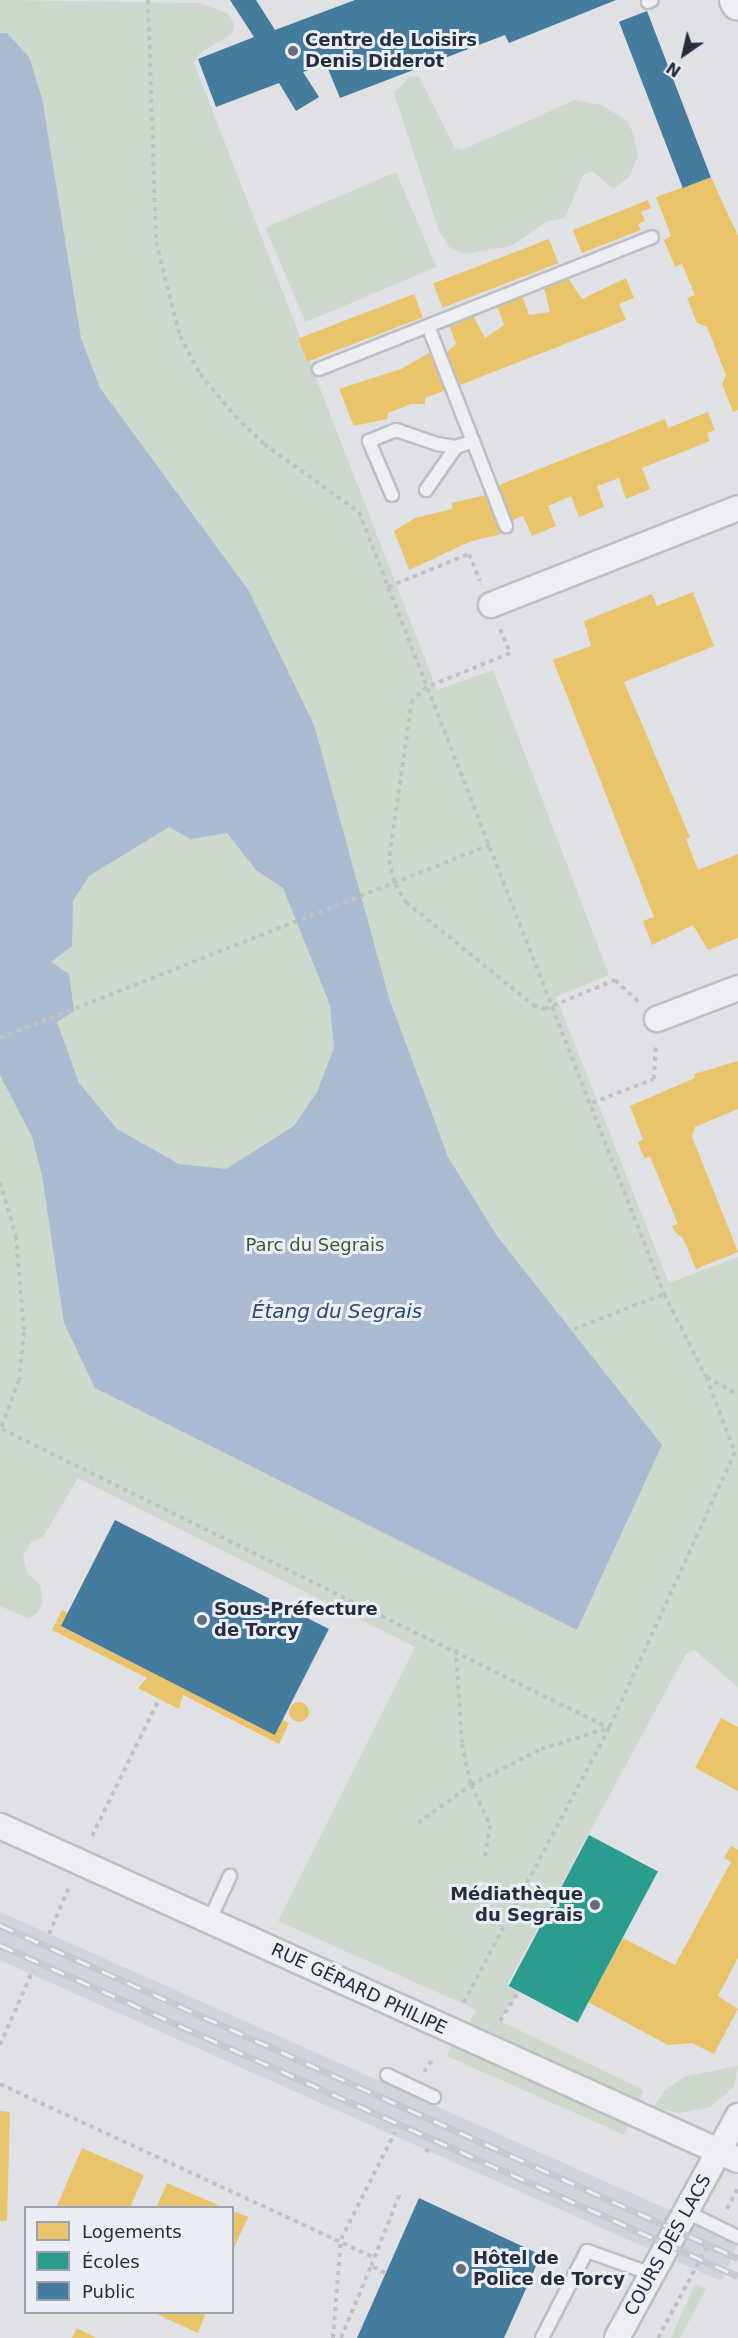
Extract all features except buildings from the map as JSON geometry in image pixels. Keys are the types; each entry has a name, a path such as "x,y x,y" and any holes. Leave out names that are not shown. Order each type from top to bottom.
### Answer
{"street":[{"path":"491,605 738,508"},
{"path":"657,1019 738,988"},
{"name":"RUE GÉRARD PHILIPE","path":"0,1826 728,2156"},
{"name":"COURS DES LACS","path":"617,2338 685,2211 728,2156 738,2116"}],"lane":[{"path":"319,369 652,237"},
{"path":"428,326 506,526"},
{"path":"392,495 369,441 396,430 456,447 473,441"},
{"path":"426,490 456,447"},
{"path":"209,1921 230,1876"},
{"path":"387,2075 434,2097"},
{"path":"685,2211 738,2238"},
{"path":"542,2338 586,2252 652,2274"}],"path":[{"path":"148,0 156,242 180,336 200,374 234,416 264,444 353,504 554,1006 664,1294 706,1377 735,1452 609,1728 456,2016"},
{"path":"388,587 470,554 510,653 427,687 412,700 389,860 395,884 406,902 533,1005 554,1006 615,980 657,1019 654,1078 592,1103"},
{"path":"0,1038 490,845"},
{"path":"0,1182 16,1236 24,1332 19,1380 1,1430 456,1649 609,1728"},
{"path":"574,1329 664,1294"},
{"path":"706,1377 738,1395"},
{"path":"456,1649 462,1744 471,1785 490,1825 485,1857"},
{"path":"92,1836 159,1699"},
{"path":"418,1823 471,1785 541,1749 609,1728"},
{"path":"49,1934 74,1876"},
{"path":"0,2044 33,1970"},
{"path":"500,2021 519,1991"},
{"path":"0,2084 341,2239 375,2258"},
{"path":"333,2338 341,2239 395,2132"},
{"path":"658,2338 738,2188"},
{"path":"341,2338 401,2191"},
{"path":"370,2266 385,2274"}],"shaded area":[{"path":"0,1912 738,2241 721,2281 0,1960"}],"green space":[{"name":"Parc du Segrais","path":"0,0 199,3 227,13 234,23 232,34 200,53 194,63 437,690 493,670 609,975 556,997 669,1283 738,1257 738,1687 694,1650 686,1654 509,1981 508,1985 519,1991 500,2021 644,2090 639,2100 469,2023 477,2010 278,1921 415,1647 78,1478 43,1537 31,1542 23,1556 27,1573 40,1585 43,1601 37,1614 27,1618 0,1606"},
{"path":"410,76 419,77 455,148 462,150 575,100 602,105 627,121 634,135 638,155 630,176 613,189 592,171 583,175 565,218 548,221 511,246 463,254 449,247 439,231 394,93"},
{"path":"396,172 436,267 306,322 265,227"},
{"path":"452,2044 629,2123 624,2135 447,2056"},
{"path":"738,2066 734,2087 710,2107 680,2113 654,2107 664,2091 686,2076"},
{"path":"695,2284 706,2289 680,2338 671,2338"}],"water":[{"name":"Étang du Segrais","path":"0,33 7,33 29,57 42,98 81,338 100,388 249,591 314,725 389,998 448,1157 497,1236 662,1445 577,1630 95,1388 64,1323 42,1175 32,1137 0,1075","holes":["169,827 191,839 227,833 256,870 283,888 330,1005 334,1048 317,1092 294,1126 226,1169 179,1164 117,1129 79,1083 57,1022 74,1011 69,974 51,962 72,946 73,901 89,876"]}],"railway":[{"path":"0,1925 738,2258"},
{"path":"0,1945 738,2276"}],"place":[{"name":"Centre de Loisirs Denis Diderot","path":"293,51"},
{"name":"Sous-Préfecture de Torcy","path":"202,1620"},
{"name":"Médiathèque du Segrais","path":"595,1905"},
{"name":"Hôtel de Police de Torcy","path":"461,2269"}]}
